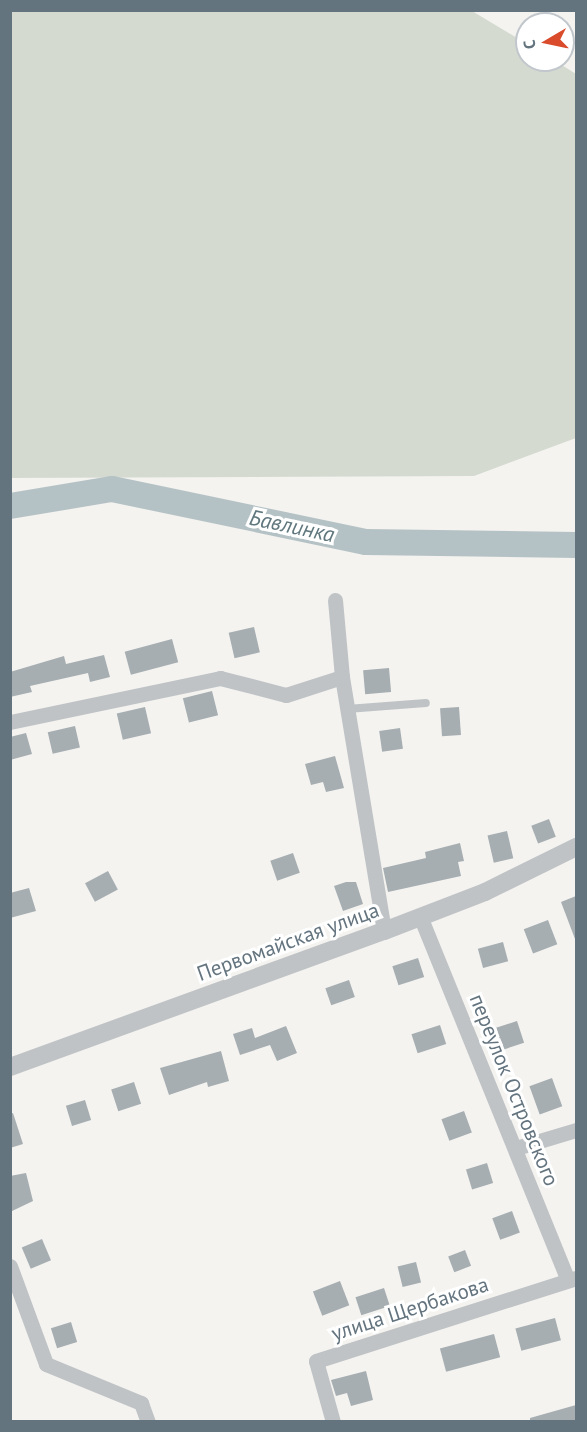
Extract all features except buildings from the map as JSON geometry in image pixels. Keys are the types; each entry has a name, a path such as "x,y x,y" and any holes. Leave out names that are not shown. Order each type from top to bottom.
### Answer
{"street":[{"path":"335,600 342,677 384,931"},
{"path":"10,722 220,678 286,695 342,677"},
{"name":"Первомайская улица","path":"10,1066 384,931 485,892 576,847"},
{"name":"переулок Островского","path":"420,916 572,1279"},
{"path":"516,1148 576,1130"},
{"path":"10,1266 46,1364 141,1403 148,1422"},
{"name":"улица Щербакова","path":"333,1422 316,1361 572,1279"}],"lane":[{"path":"347,709 426,703"}],"shaded area":[{"path":"10,11 472,11 515,37 515,72 573,72 576,74 576,438 474,476 11,478"}],"waterway":[{"name":"Бавлинка","path":"10,506 112,489 366,542 576,545"}]}
